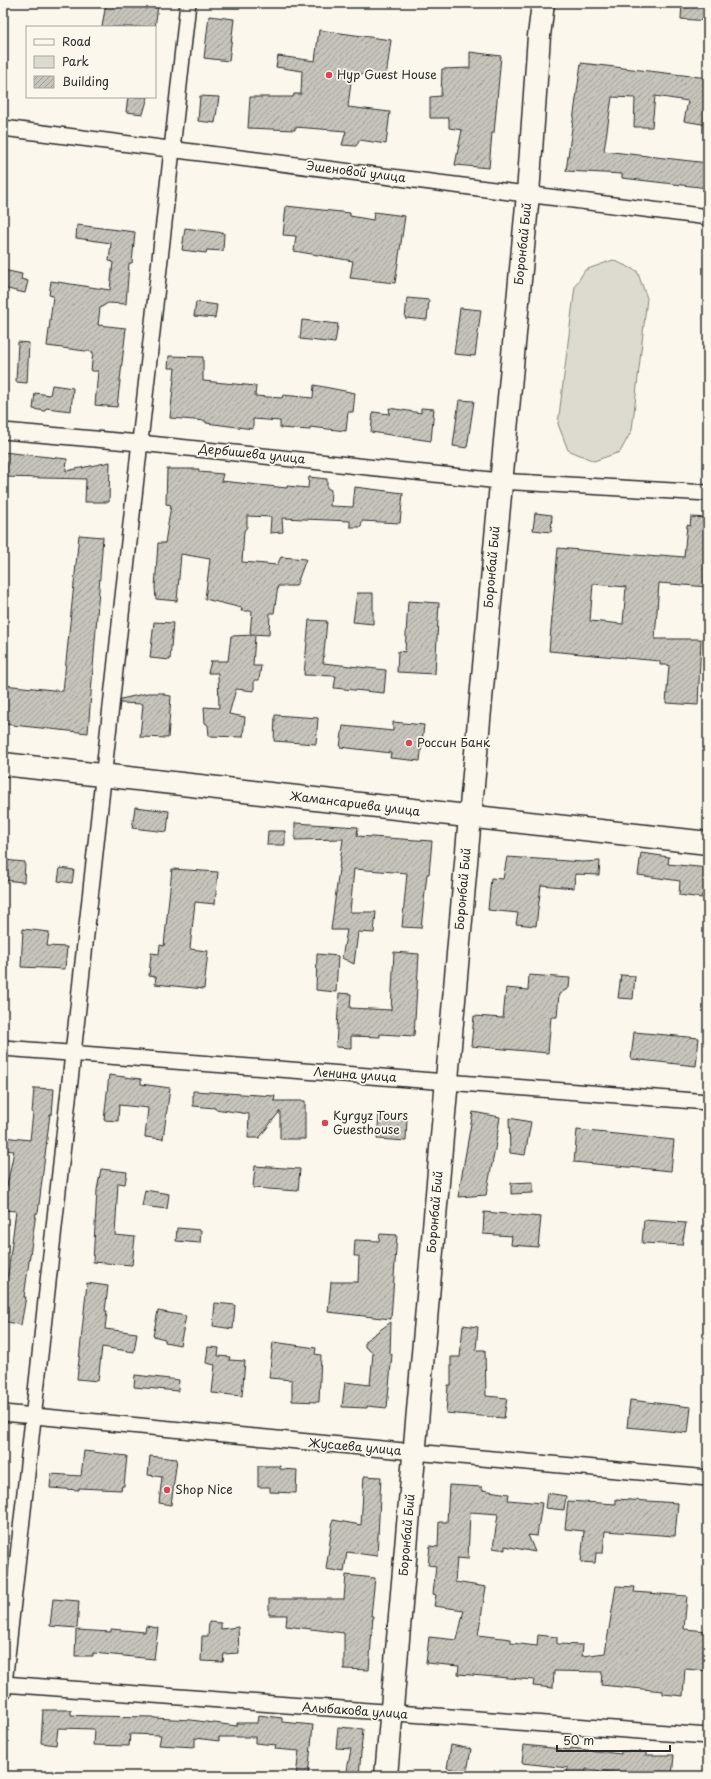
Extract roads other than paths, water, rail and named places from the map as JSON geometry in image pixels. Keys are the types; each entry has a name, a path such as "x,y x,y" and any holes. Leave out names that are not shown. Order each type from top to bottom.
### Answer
{"street":[{"path":"3,1687 188,3"},
{"name":"Боронбай Бий","path":"386,1776 500,481 528,194 539,36 543,3"},
{"name":"Эшеновой улица","path":"3,128 708,217"},
{"name":"Дербишева улица","path":"3,431 140,443 500,481 708,493"},
{"name":"Жамансариева улица","path":"3,764 708,843"},
{"name":"Ленина улица","path":"3,1048 708,1102"},
{"name":"Жусаева улица","path":"3,1413 708,1478"},
{"name":"Алыбакова улица","path":"3,1687 708,1736"}],"place":[{"name":"Нур Guest House","path":"329,75"},
{"name":"Россин Банк","path":"409,743"},
{"name":"Kyrgyz Tours Guesthouse","path":"325,1123"},
{"name":"Shop Nice","path":"167,1490"}]}
